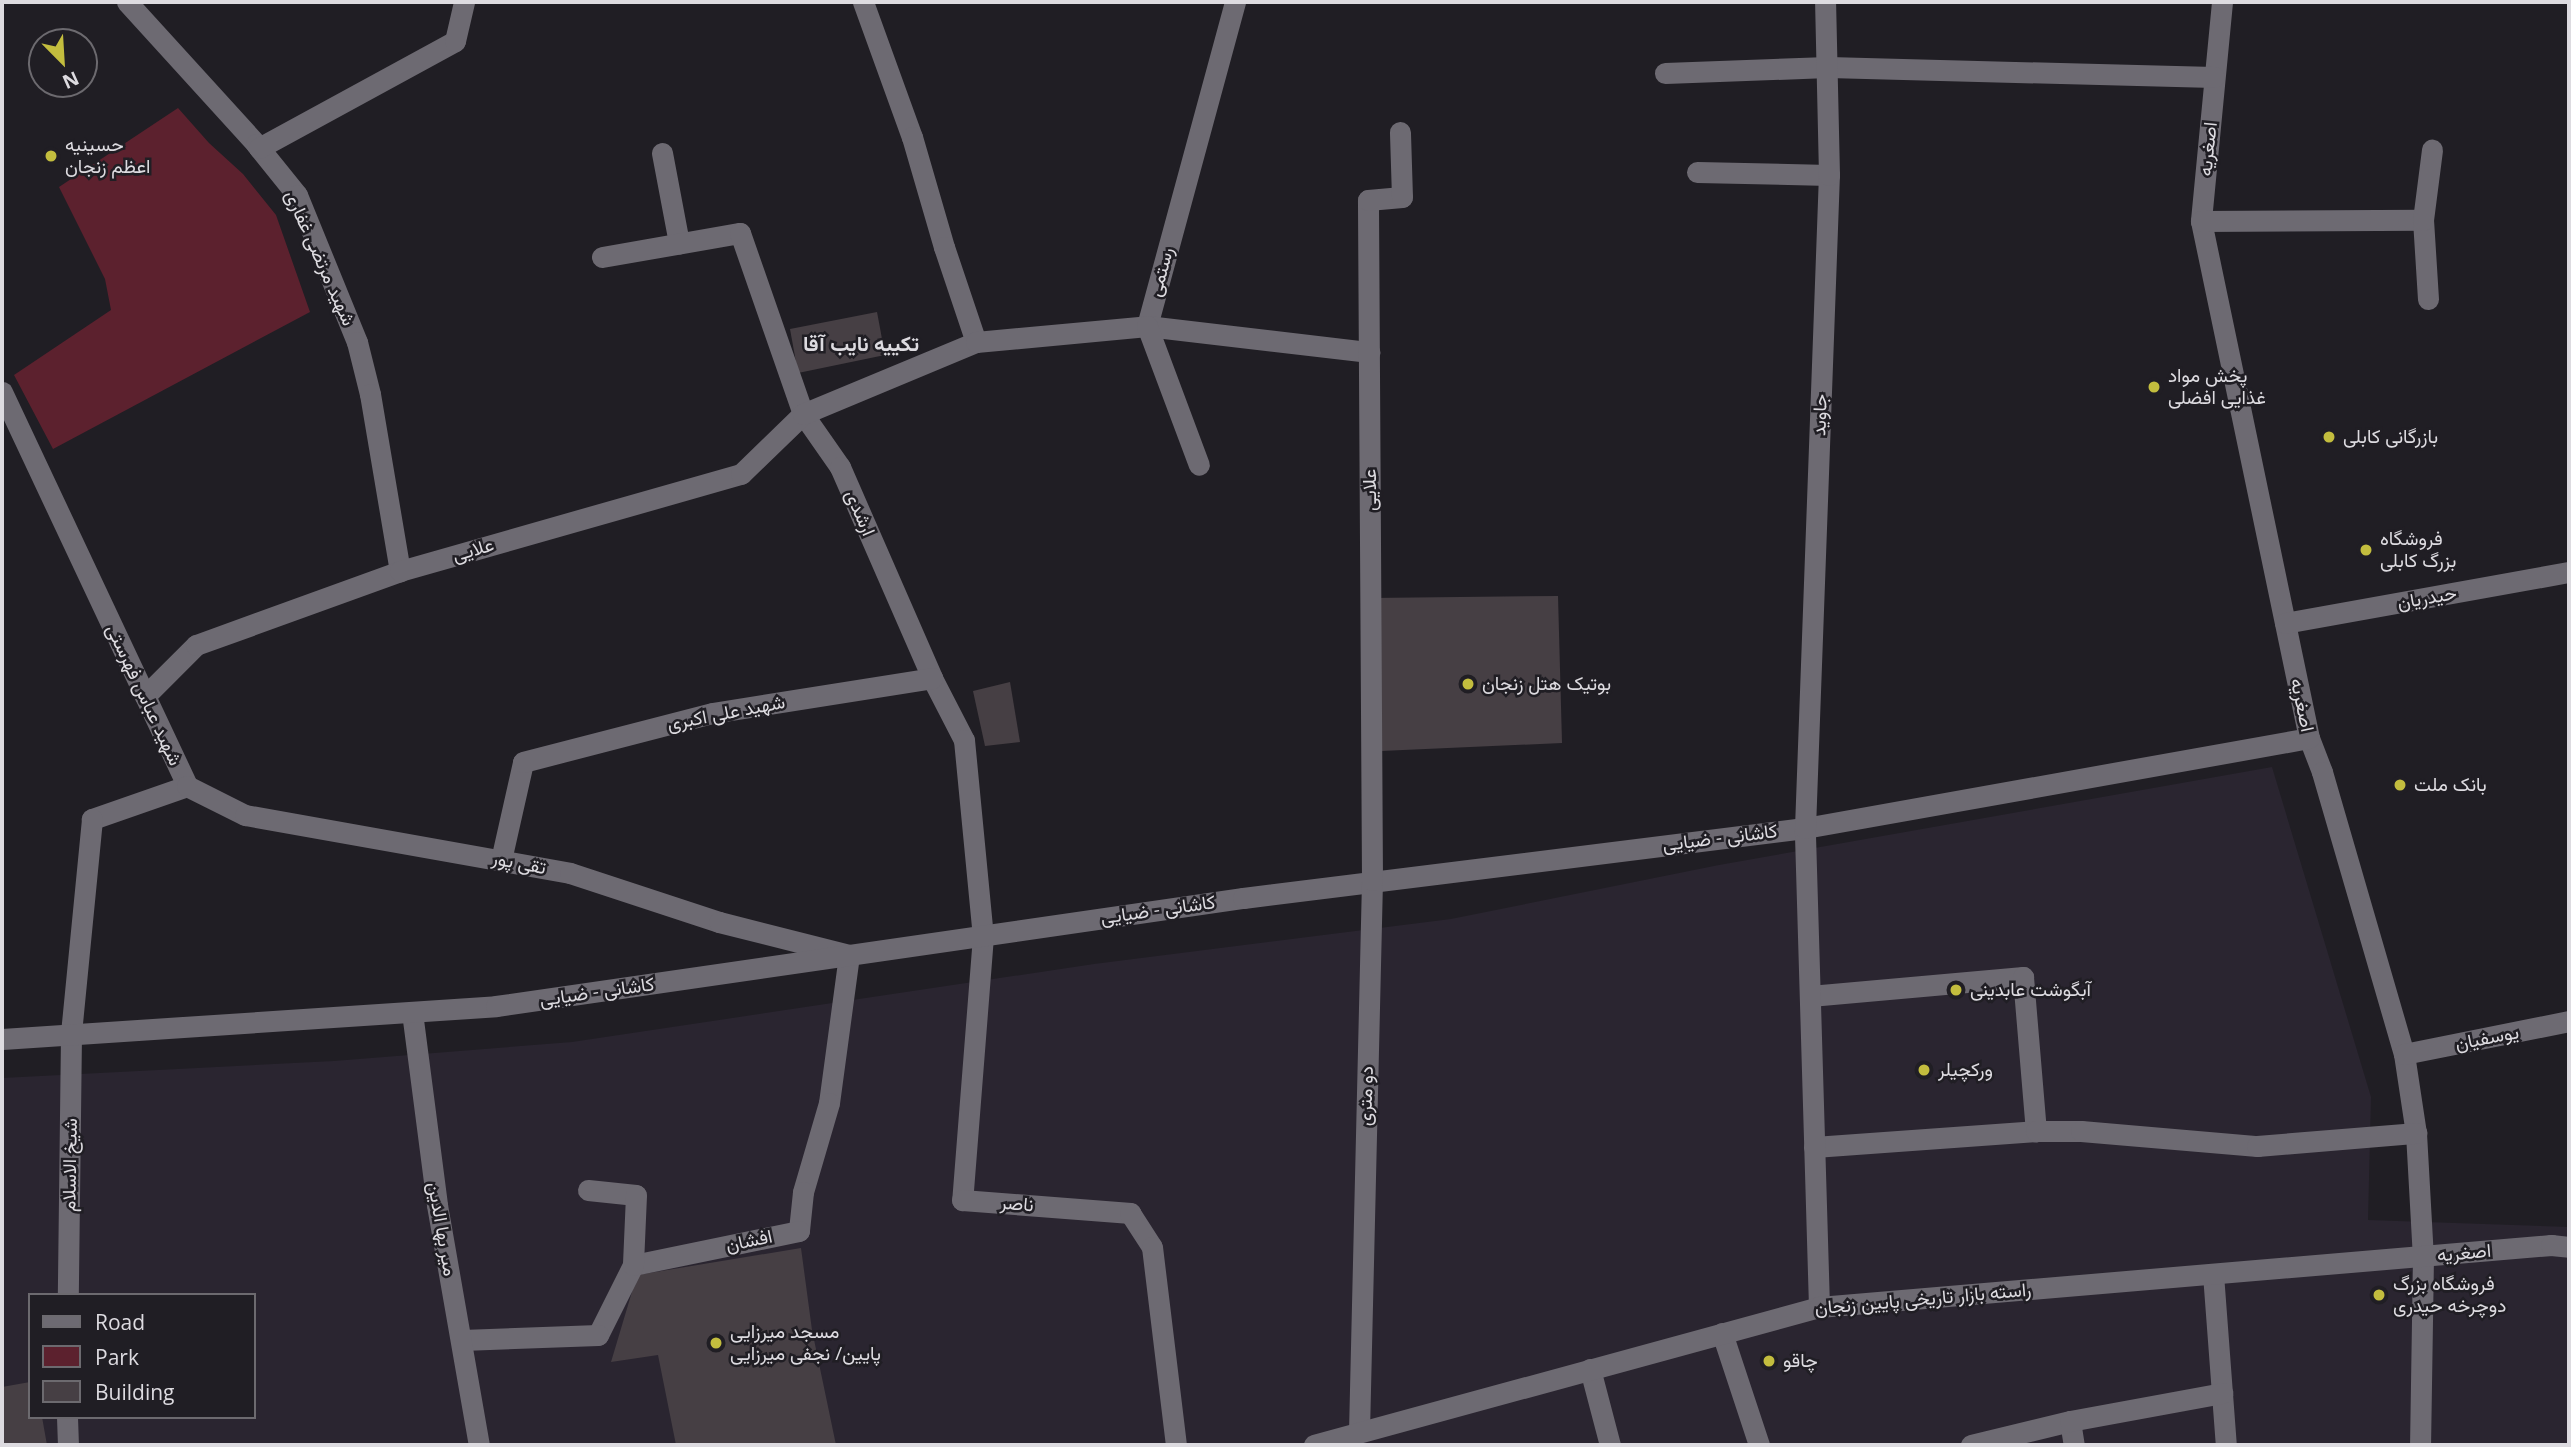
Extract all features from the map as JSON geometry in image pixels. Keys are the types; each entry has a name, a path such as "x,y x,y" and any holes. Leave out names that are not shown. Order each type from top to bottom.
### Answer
{"street":[{"name":"شهید مرتضی غفاری","path":"127,2 259,148 296,195 357,342 370,394 400,570"},
{"path":"259,148 456,41 464,2"},
{"path":"863,2 912,137 944,247 976,342"},
{"name":"رستمی","path":"1147,326 1235,2"},
{"name":"جاوید","path":"1819,1307 1805,828 1829,175 1825,2"},
{"name":"اصغریه","path":"2222,2 2200,220 2309,738 2322,772 2404,1054 2416,1133 2424,1257 2551,1245 2569,1247"},
{"path":"1665,73 1828,67 2214,77"},
{"name":"علایی","path":"1372,880 1368,200 1402,197 1400,132"},
{"path":"2428,299 2423,220 2432,150"},
{"path":"662,153 679,243"},
{"path":"1697,172 1829,175"},
{"path":"2200,220 2423,220"},
{"name":"ارشدی","path":"602,257 740,233 803,414 840,467 932,678 964,740 983,936"},
{"path":"1147,326 1199,465"},
{"path":"803,414 976,342 1147,326 1369,352"},
{"name":"شهید عباس فهرستی","path":"2,392 187,786 92,819 71,1034"},
{"name":"علایی","path":"145,696 196,645 400,570 741,474 803,414"},
{"name":"حیدریان","path":"2285,623 2569,572"},
{"name":"شهید علی اکبری","path":"501,860 523,762 712,713 932,678"},
{"name":"کاشانی - ضیایی","path":"2,1039 496,1006 1372,880 1805,828 2309,738"},
{"name":"تقی پور","path":"187,786 245,815 570,873 719,922 849,955"},
{"name":"دو متری","path":"1372,880 1360,1312 1372,1435"},
{"name":"ناصر","path":"983,936 962,1200 1130,1213 1152,1247 1176,1445"},
{"name":"افشان","path":"633,1265 799,1231 803,1192 829,1102 849,955"},
{"path":"1810,996 2024,977 2036,1131"},
{"name":"میر بها الدین","path":"412,1012 437,1205 479,1445"},
{"name":"یوسفیان","path":"2404,1054 2569,1021"},
{"name":"شیخ الاسلام","path":"68,1293 71,1034"},
{"path":"1814,1147 2036,1131 2081,1131 2257,1146 2416,1133"},
{"path":"462,1340 598,1335 633,1265 636,1195 588,1190"},
{"path":"2420,1445 2424,1257"},
{"name":"راسته بازار تاریخی پایین زنجان","path":"1314,1445 1372,1435 1590,1369 1819,1307 2424,1257"},
{"path":"2213,1274 2227,1445"},
{"path":"1722,1333 1759,1445"},
{"path":"1590,1369 1610,1445"},
{"path":"1971,1445 2070,1421 2222,1393"},
{"path":"67,1419 67,1443"},
{"path":"2070,1421 2074,1445"}],"shaded area":[{"path":"2272,767 2371,1097 2368,1220 2569,1227 2569,1445 2,1445 2,1078 334,1061 572,1042 1094,964 1451,919 1719,865"}],"green space":[{"path":"178,108 209,143 243,174 276,215 310,312 53,449 14,375 111,310 105,279 59,187"}],"building":[{"path":"877,312 885,355 798,373 790,329"},
{"name":"بوتیک هتل زنجان","path":"1558,596 1562,743 1381,751 1371,598"},
{"path":"1010,682 1020,742 985,746 973,691"},
{"name":"مسجد میرزایی پایین/ نجفی میرزایی","path":"801,1248 812,1330 836,1445 676,1445 658,1355 611,1362 637,1275"},
{"path":"28,1382 28,1419 42,1419 47,1445 2,1445 2,1387"}],"place":[{"name":"حسینیه اعظم زنجان","path":"51,156"},
{"name":"پخش مواد غذایی افضلی","path":"2154,387"},
{"name":"بازرگانی کابلی","path":"2329,437"},
{"name":"فروشگاه بزرگ کابلی","path":"2366,550"},
{"name":"بوتیک هتل زنجان","path":"1468,684"},
{"name":"بانک ملت","path":"2400,785"},
{"name":"آبگوشت عابدینی","path":"1956,990"},
{"name":"ورکچیلر","path":"1924,1070"},
{"name":"فروشگاه بزرگ دوچرخه حیدری","path":"2379,1295"},
{"name":"مسجد میرزایی پایین/ نجفی میرزایی","path":"716,1343"},
{"name":"چاقو","path":"1769,1361"}],"district":[{"name":"تکییه نایب آقا","path":"861,343"}]}
